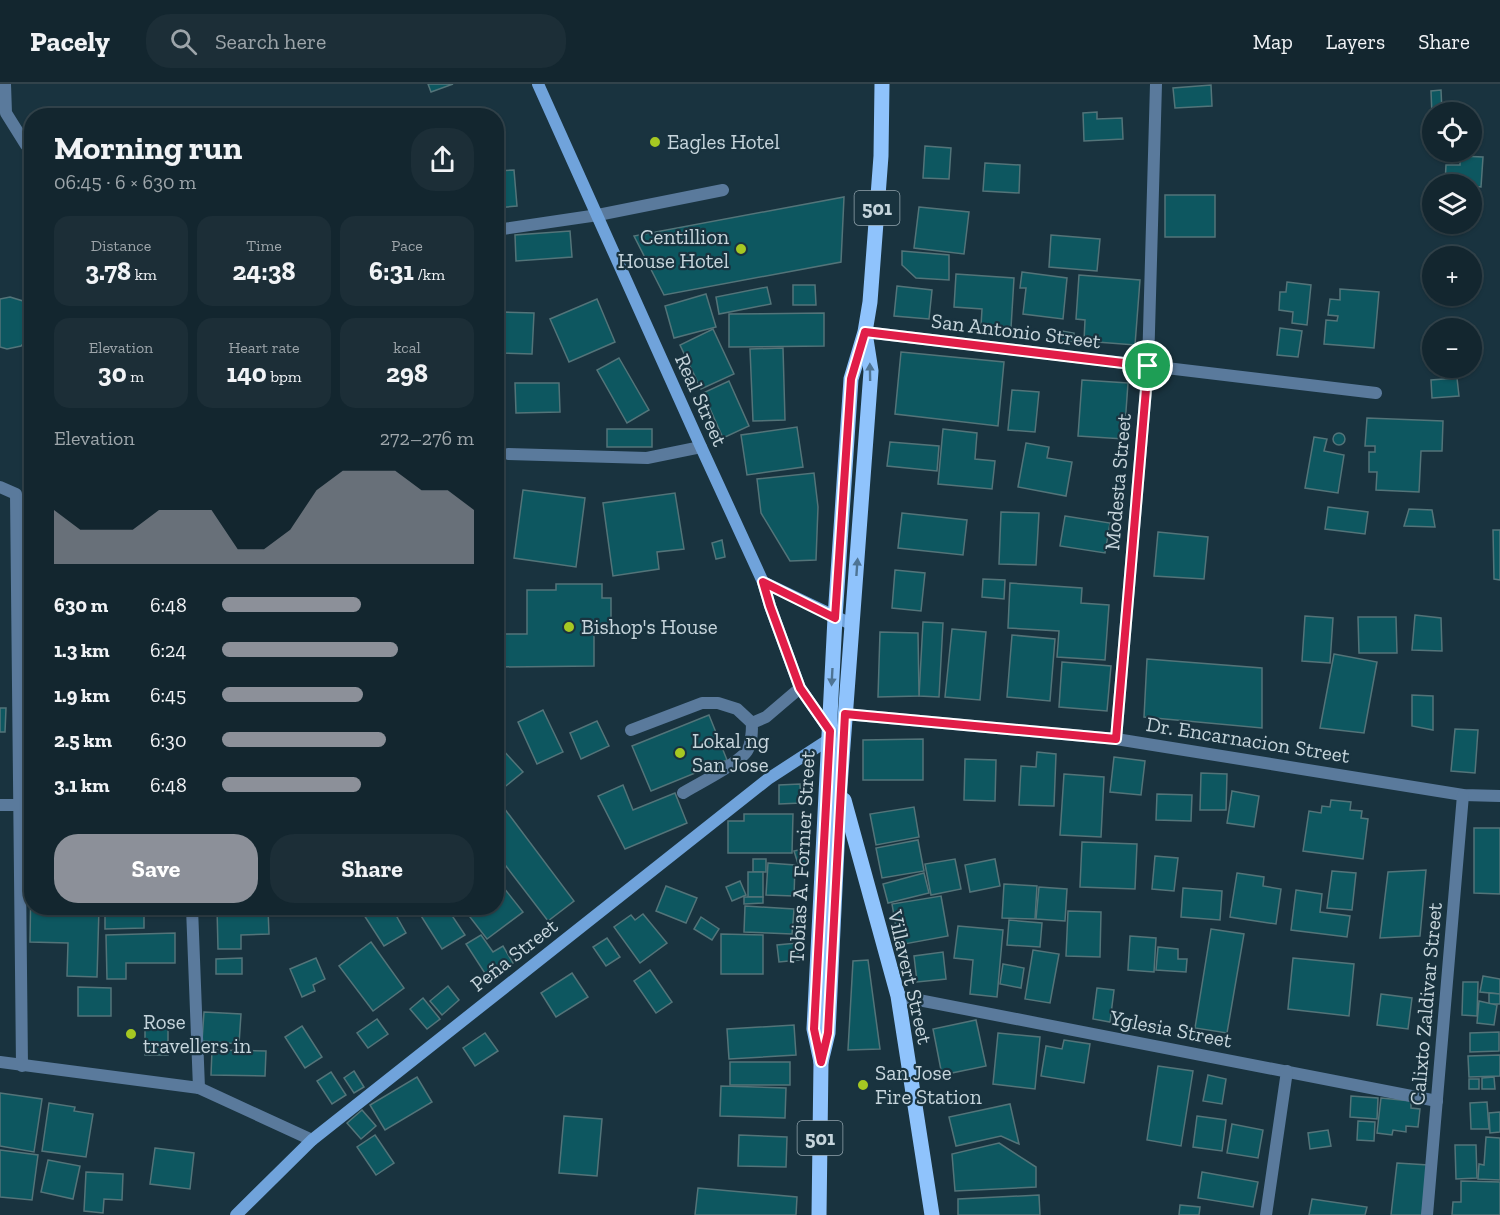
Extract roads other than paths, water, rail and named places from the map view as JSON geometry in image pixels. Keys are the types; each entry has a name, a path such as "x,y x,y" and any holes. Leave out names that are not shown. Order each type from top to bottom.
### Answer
{"main road":[{"name":"Real Street","path":"538,84 700,447 763,582 800,688 829,736"},
{"name":"Tobias A. Fornier Street","path":"819,1215 821,1062 814,1029 835,618 851,379 865,332 870,302 881,156 882,84"},
{"name":"Tobias A. Fornier Street","path":"821,1062 828,1033 840,786 871,371 865,332"},
{"path":"763,582 853,625"},
{"name":"Peña Street","path":"236,1215 312,1140 768,779 829,736"},
{"name":"Villavert Street","path":"840,786 898,996 932,1215"}],"street":[{"path":"5,84 6,113 24,142"},
{"name":"Modesta Street","path":"1116,739 1148,366 1156,84"},
{"path":"504,229 598,215 723,190"},
{"name":"San Antonio Street","path":"865,332 1376,393"},
{"path":"508,454 646,458 700,447"},
{"path":"0,487 16,494 24,770"},
{"path":"752,723 766,717 800,688"},
{"path":"631,730 702,703 718,703 737,709 752,723"},
{"name":"Dr. Encarnacion Street","path":"845,714 1116,739 1463,795 1500,796"},
{"path":"683,793 736,761 746,751 751,739 752,723"},
{"name":"Calixto Zaldivar Street","path":"1427,1215 1463,795"},
{"path":"0,805 24,805"},
{"path":"22,1066 24,892"},
{"path":"192,915 199,1088"},
{"name":"Yglesia Street","path":"898,996 1437,1101"},
{"path":"0,1062 199,1088 312,1140"},
{"path":"1266,1215 1287,1071"}],"place":[{"name":"Eagles Hotel","path":"655,142"},
{"name":"Centillion House Hotel","path":"741,249"},
{"name":"Bishop's House","path":"569,627"},
{"name":"Lokal ng San Jose","path":"680,753"},
{"name":"Rose travellers in","path":"131,1034"},
{"name":"San Jose Fire Station","path":"863,1085"}]}
